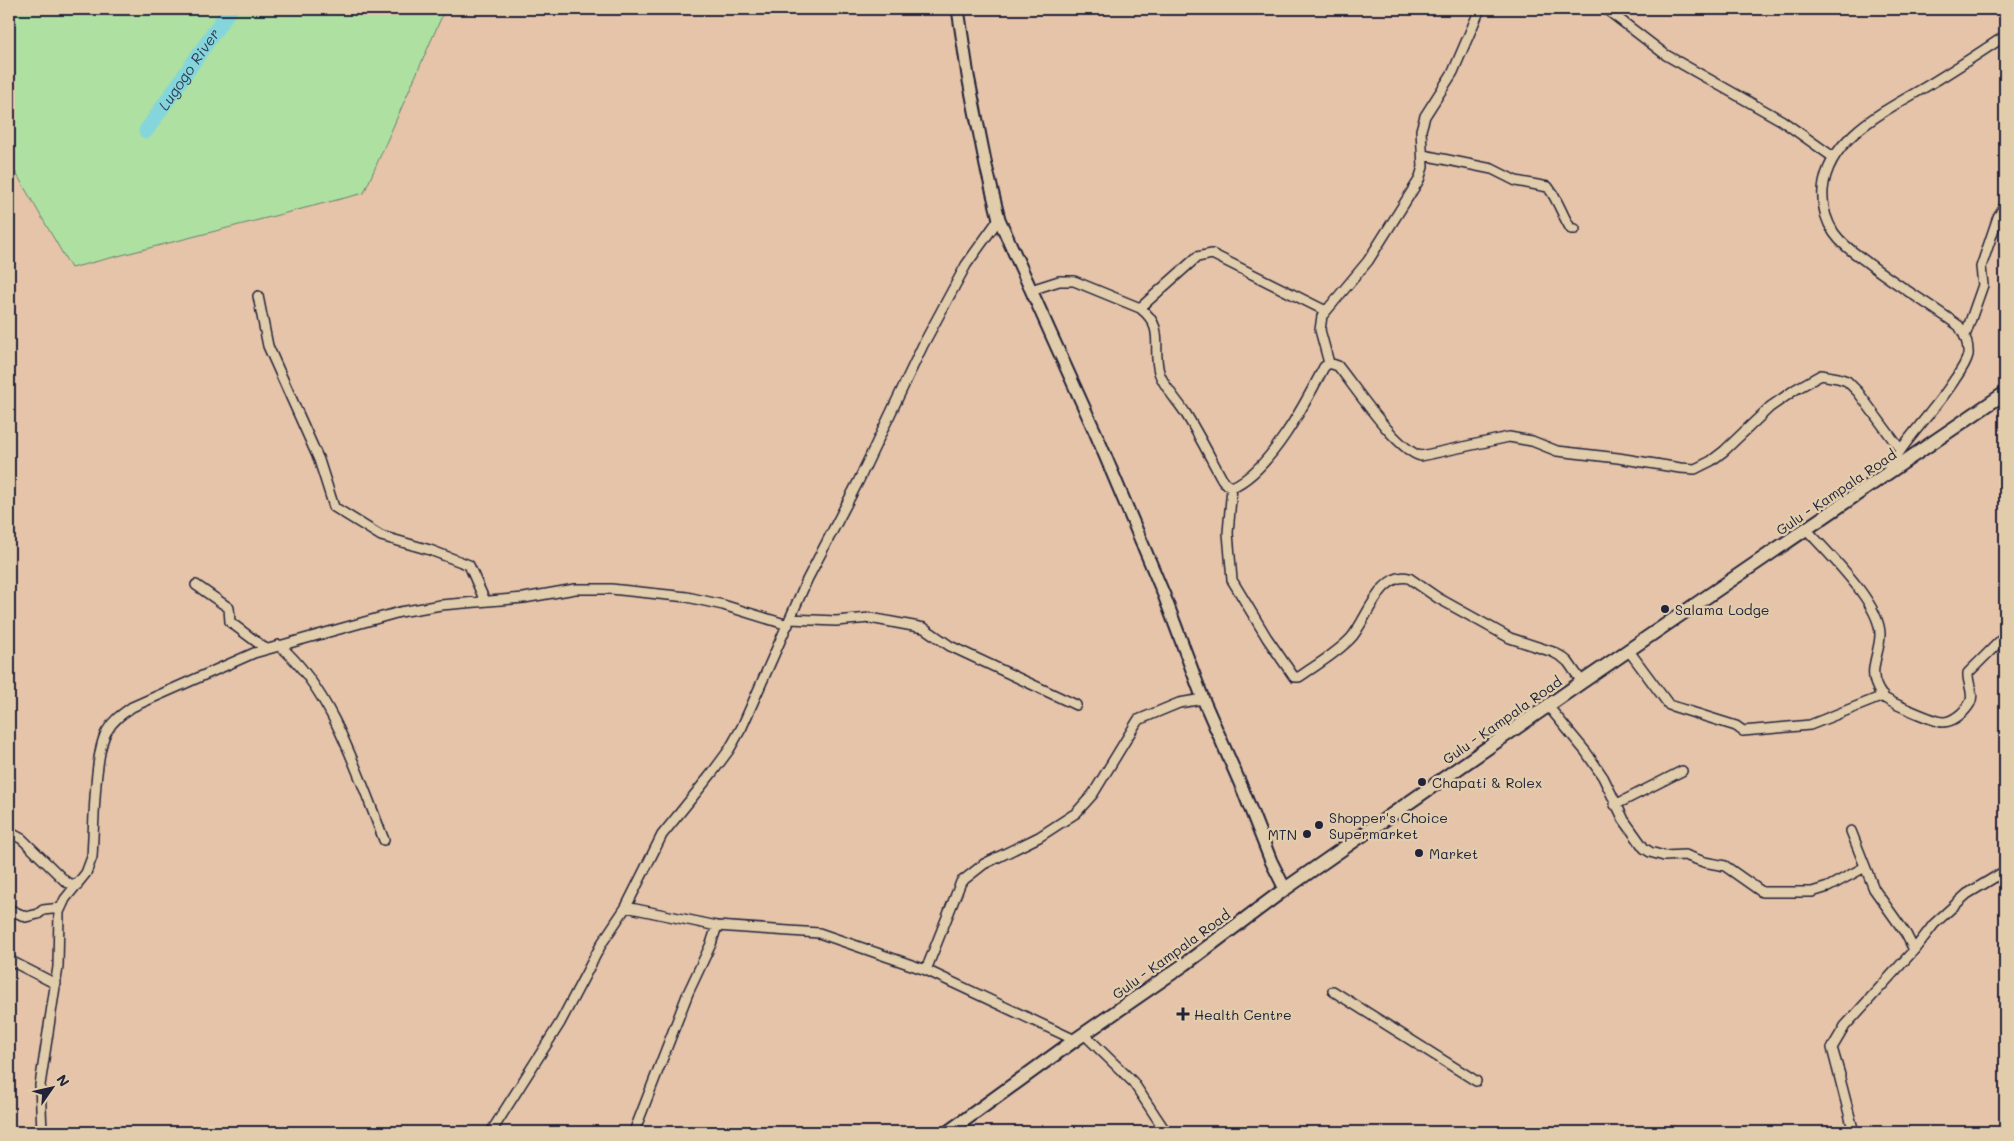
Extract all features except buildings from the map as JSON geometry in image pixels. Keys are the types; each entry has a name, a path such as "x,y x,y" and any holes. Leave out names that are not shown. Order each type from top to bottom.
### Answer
{"main road":[{"name":"Gulu - Kampala Road","path":"948,1132 1079,1037 1185,964 1285,889 1582,682 2005,394"}],"street":[{"path":"958,9 978,130 1000,219 1096,434 1164,595 1203,699 1243,790 1271,861 1285,889"},
{"path":"1329,363 1320,330 1320,321 1326,311 1368,261 1419,180 1423,167 1421,130 1425,116 1453,72 1480,9"},
{"path":"1606,9 1666,55 1781,120 1833,157"},
{"path":"1884,478 1900,449 1944,396 1960,372 1968,356 1966,336 1959,326 1890,279 1846,246 1834,232 1826,216 1822,199 1824,180 1833,157 1844,142 1875,118 2005,36"},
{"path":"1423,155 1492,169 1516,181 1548,187 1554,194 1570,229 1575,228"},
{"path":"1966,336 1983,285 1981,267 1998,217 2005,205"},
{"path":"491,1132 560,1023 602,943 626,907 662,835 729,750 742,727 807,580 858,482 922,345 966,265 1000,219"},
{"path":"1140,308 1197,257 1212,254 1326,311"},
{"path":"1031,290 1059,281 1074,281 1140,308 1152,319 1156,327 1158,362 1161,376 1187,415 1222,479 1226,484 1232,486 1248,478 1288,430 1299,414 1324,367 1329,363"},
{"path":"258,296 268,346 319,460 334,507 381,536 430,550 469,565 485,601"},
{"path":"1329,363 1338,366 1388,431 1414,455 1421,456 1509,437 1532,441 1557,451 1695,469 1711,461 1724,451 1770,407 1821,375 1847,381 1882,423 1900,449"},
{"path":"1232,486 1228,533 1232,580 1267,638 1294,676 1299,677 1347,642 1357,632 1368,610 1380,593 1392,582 1404,577 1409,578 1461,612 1510,638 1553,652 1562,657 1568,662 1582,682"},
{"path":"1807,530 1852,580 1875,612 1880,625 1880,636 1873,673 1876,686 1883,696 1894,704 1930,719 1943,722 1953,720 1965,710 1972,698 1968,673 2005,636"},
{"path":"196,585 229,608 230,622 266,649"},
{"path":"42,1132 40,1085 58,967 59,912 86,873 92,857 100,750 106,732 117,718 132,707 185,685 221,666 279,645 400,612 524,598 575,589 611,589 687,597 789,622 870,618 924,628 950,646 1076,705"},
{"path":"279,645 296,659 322,699 344,742 384,840"},
{"path":"1629,651 1669,705 1718,722 1736,726 1743,731 1810,725 1883,696"},
{"path":"926,970 961,882 984,864 1040,837 1076,813 1093,794 1138,720 1179,703 1203,699"},
{"path":"1548,706 1586,752 1603,777 1616,805 1634,834 1644,848 1650,852 1664,856 1685,855 1704,862 1726,866 1762,892 1812,892 1828,887 1865,867"},
{"path":"1616,805 1682,771"},
{"path":"1852,831 1874,889 1901,926 1914,950"},
{"path":"9,832 28,845 42,861 66,882 76,886"},
{"path":"1854,1129 1832,1048 1845,1026 1914,950 1934,924 1967,894 2005,871"},
{"path":"626,907 717,926 819,933 926,970 1079,1037 1133,1082 1166,1132"},
{"path":"9,909 26,917 38,914 43,910 61,908"},
{"path":"634,1132 688,993 711,944 717,926"},
{"path":"9,960 56,984"},
{"path":"1333,991 1476,1081"},
{"path":"1832,1048 1840,1075"}],"green space":[{"path":"9,9 445,9 364,193 71,268 9,161"}],"waterway":[{"name":"Lugogo River","path":"146,131 230,9"}],"place":[{"name":"Salama Lodge","path":"1665,609"},
{"name":"Chapati & Rolex","path":"1422,782"},
{"name":"Shopper's Choice Supermarket","path":"1319,825"},
{"name":"MTN","path":"1307,834"},
{"name":"Market","path":"1419,853"},
{"name":"Health Centre","path":"1183,1014"}]}
